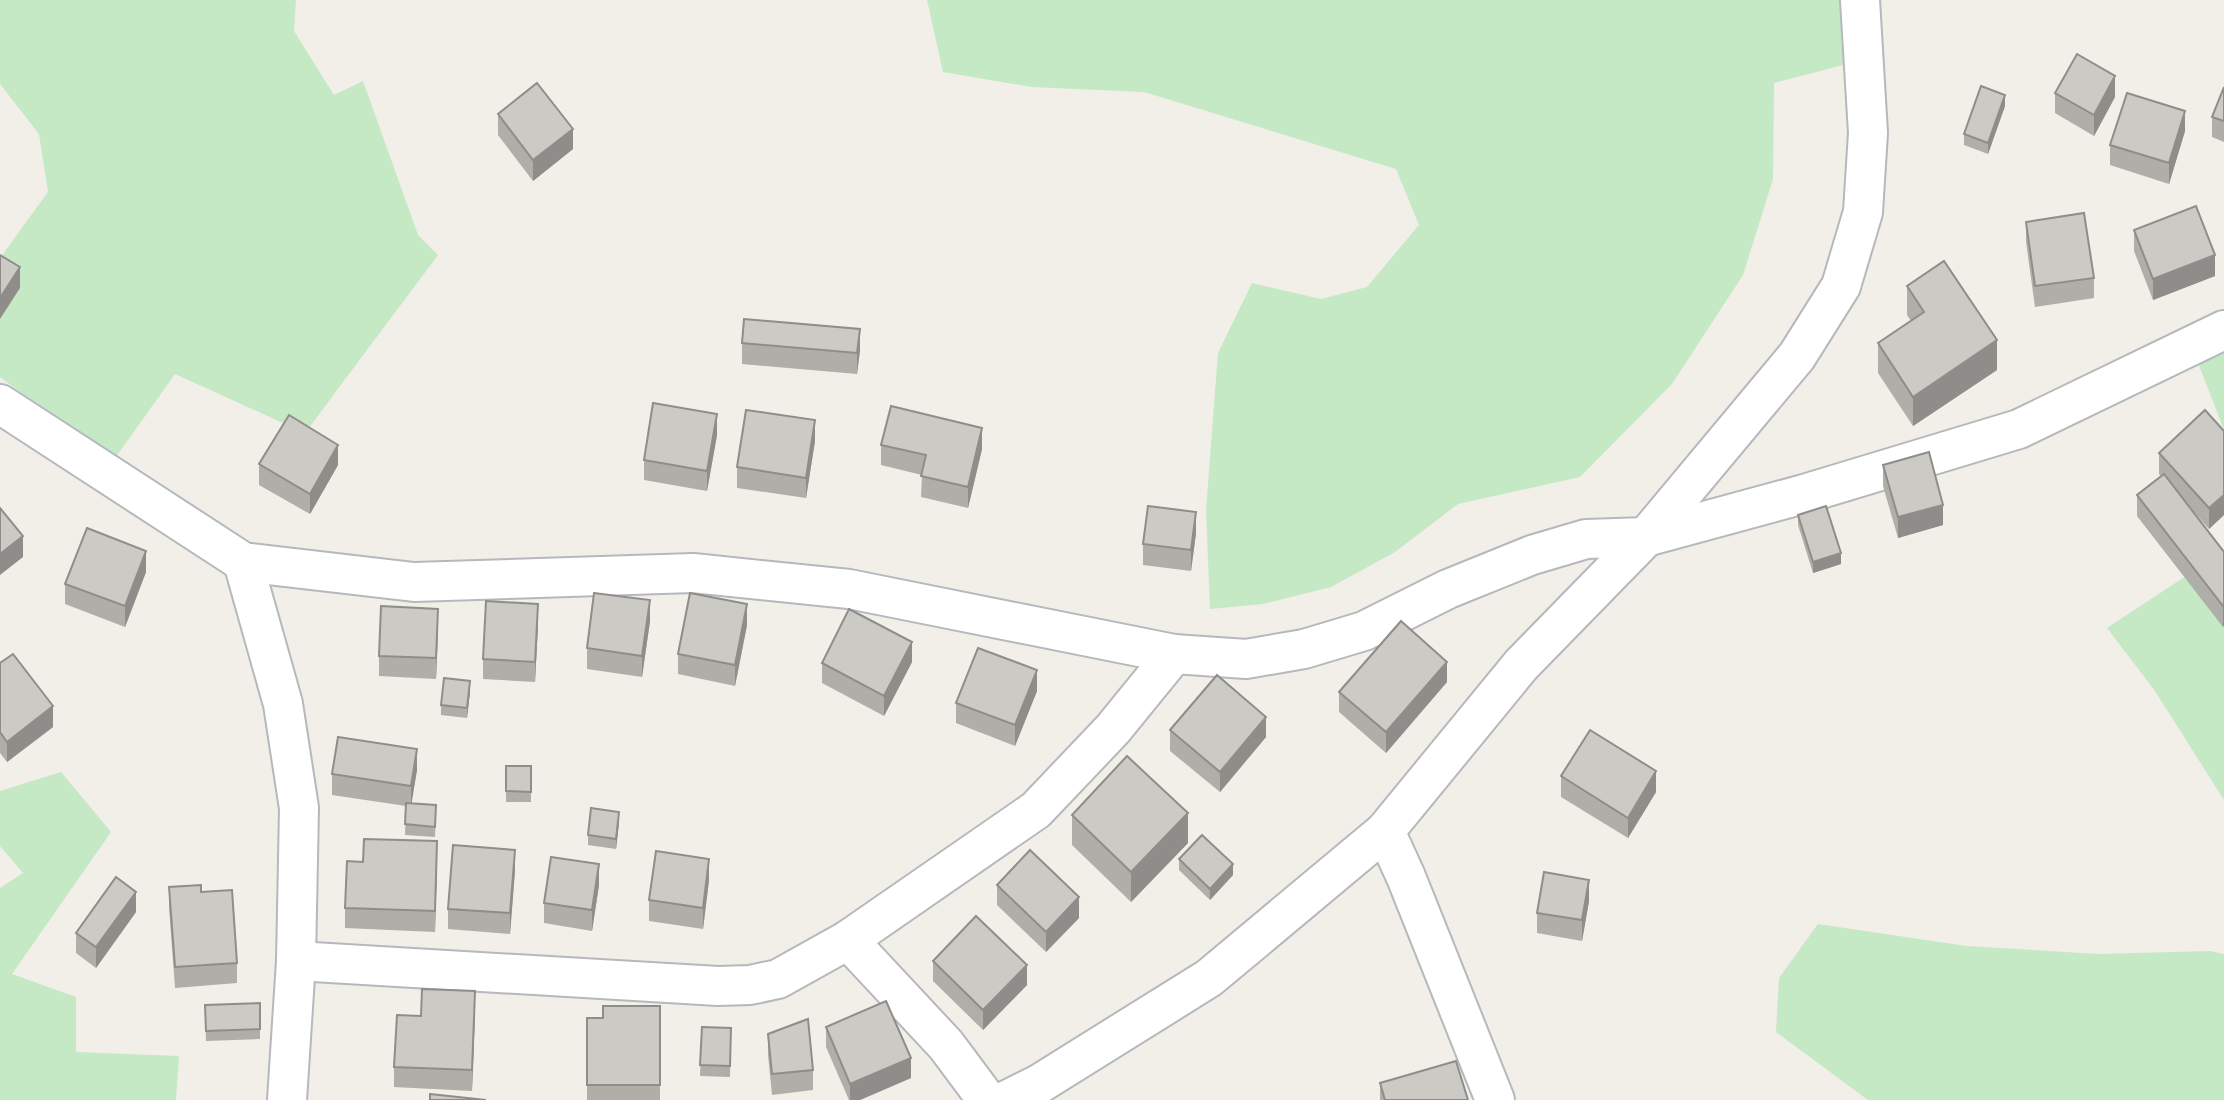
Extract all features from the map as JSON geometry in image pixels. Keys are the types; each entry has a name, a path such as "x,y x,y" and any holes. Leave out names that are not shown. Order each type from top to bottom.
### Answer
{"street":[{"path":"1007,1100 1039,1084 1209,978 1385,831 1521,665 1646,537 1797,356 1841,286 1863,212 1868,133 1860,0"},
{"path":"0,404 243,562 414,582 706,574 849,589 1174,654 1246,659 1304,649 1364,631 1448,589 1532,555 1586,539 1646,537 1804,494 2019,429 2224,330"},
{"path":"243,562 283,704 299,808 296,961 287,1100"},
{"path":"296,961 718,986 750,985 778,979 848,940 1036,810 1113,729 1174,654"},
{"path":"1385,831 1495,1100"},
{"path":"848,940 946,1045 987,1100"}],"green space":[{"path":"0,0 296,0 294,31 334,95 363,81 418,235 438,255 305,433 175,374 113,461 0,377 0,258 48,192 39,134 0,84"},
{"path":"927,0 1861,0 1866,59 1774,83 1773,179 1743,275 1672,384 1580,477 1458,504 1395,552 1331,587 1263,604 1210,609 1206,510 1218,353 1252,283 1321,299 1367,287 1419,225 1396,169 1144,92 1032,87 943,72"},
{"path":"2224,313 2224,430 2185,329"},
{"path":"2224,551 2224,800 2155,691 2107,628"},
{"path":"61,772 111,832 12,974 76,997 76,1052 179,1056 176,1100 0,1100 0,888 23,873 0,846 0,791"},
{"path":"1818,924 1966,946 2098,954 2210,951 2224,954 2224,1100 1868,1100 1776,1032 1779,978"}],"building":[{"path":"2077,54 2115,76 2094,115 2055,93"},
{"path":"537,83 573,129 533,160 498,114"},
{"path":"1981,86 2005,95 1988,143 1964,134"},
{"path":"2224,87 2224,121 2212,117"},
{"path":"2127,93 2185,111 2169,163 2110,145"},
{"path":"2196,206 2215,255 2153,279 2134,230"},
{"path":"2084,213 2094,278 2035,286 2026,222"},
{"path":"0,255 20,267 0,298"},
{"path":"1944,261 1997,340 1913,397 1878,343 1924,312 1907,286"},
{"path":"744,319 860,329 857,353 742,343"},
{"path":"653,403 717,414 707,471 644,460"},
{"path":"891,406 982,428 968,487 921,476 926,455 881,445"},
{"path":"746,410 815,420 806,478 737,467"},
{"path":"2205,410 2224,431 2224,495 2209,508 2159,453"},
{"path":"289,415 338,445 310,494 259,464"},
{"path":"1929,452 1943,505 1898,517 1883,465"},
{"path":"2164,474 2224,552 2223,606 2137,495"},
{"path":"1148,506 1196,512 1191,550 1143,544"},
{"path":"1826,506 1841,553 1813,562 1798,515"},
{"path":"0,508 23,536 0,554"},
{"path":"87,528 146,551 125,606 65,584"},
{"path":"594,593 650,600 642,656 587,648"},
{"path":"690,593 747,604 735,665 678,654"},
{"path":"486,601 538,604 535,662 483,659"},
{"path":"381,606 438,609 436,658 379,656"},
{"path":"849,609 912,642 884,696 822,663"},
{"path":"1401,621 1447,662 1386,732 1339,692"},
{"path":"978,648 1037,670 1015,725 956,703"},
{"path":"13,654 53,706 7,742 0,732 0,663"},
{"path":"1217,675 1266,717 1220,772 1170,730"},
{"path":"444,678 470,681 467,708 441,705"},
{"path":"1590,730 1656,771 1628,818 1561,776"},
{"path":"338,737 417,749 411,786 332,774"},
{"path":"1127,756 1188,813 1131,872 1072,815"},
{"path":"506,766 531,766 531,792 506,791"},
{"path":"406,803 436,805 435,827 405,824"},
{"path":"591,808 619,812 616,839 588,835"},
{"path":"1202,835 1233,864 1210,889 1179,859"},
{"path":"364,839 437,841 435,911 345,908 347,861 363,862"},
{"path":"453,845 515,850 510,913 448,909"},
{"path":"1030,850 1079,897 1046,932 997,885"},
{"path":"656,851 709,859 703,908 649,900"},
{"path":"551,857 599,864 592,910 544,903"},
{"path":"1544,872 1589,880 1582,920 1537,913"},
{"path":"116,877 136,892 96,947 76,933"},
{"path":"201,885 201,892 232,890 237,963 175,967 169,887"},
{"path":"976,916 1027,965 983,1010 933,961"},
{"path":"422,989 475,991 472,1070 394,1067 397,1015 421,1016"},
{"path":"886,1001 911,1058 850,1084 826,1027"},
{"path":"260,1003 260,1029 206,1031 205,1005"},
{"path":"603,1006 660,1006 660,1085 587,1085 587,1018 603,1018"},
{"path":"808,1019 813,1070 772,1074 768,1034"},
{"path":"702,1027 731,1028 730,1066 700,1065"},
{"path":"1456,1061 1468,1100 1385,1100 1380,1083"},
{"path":"430,1094 486,1100 430,1100"}]}
